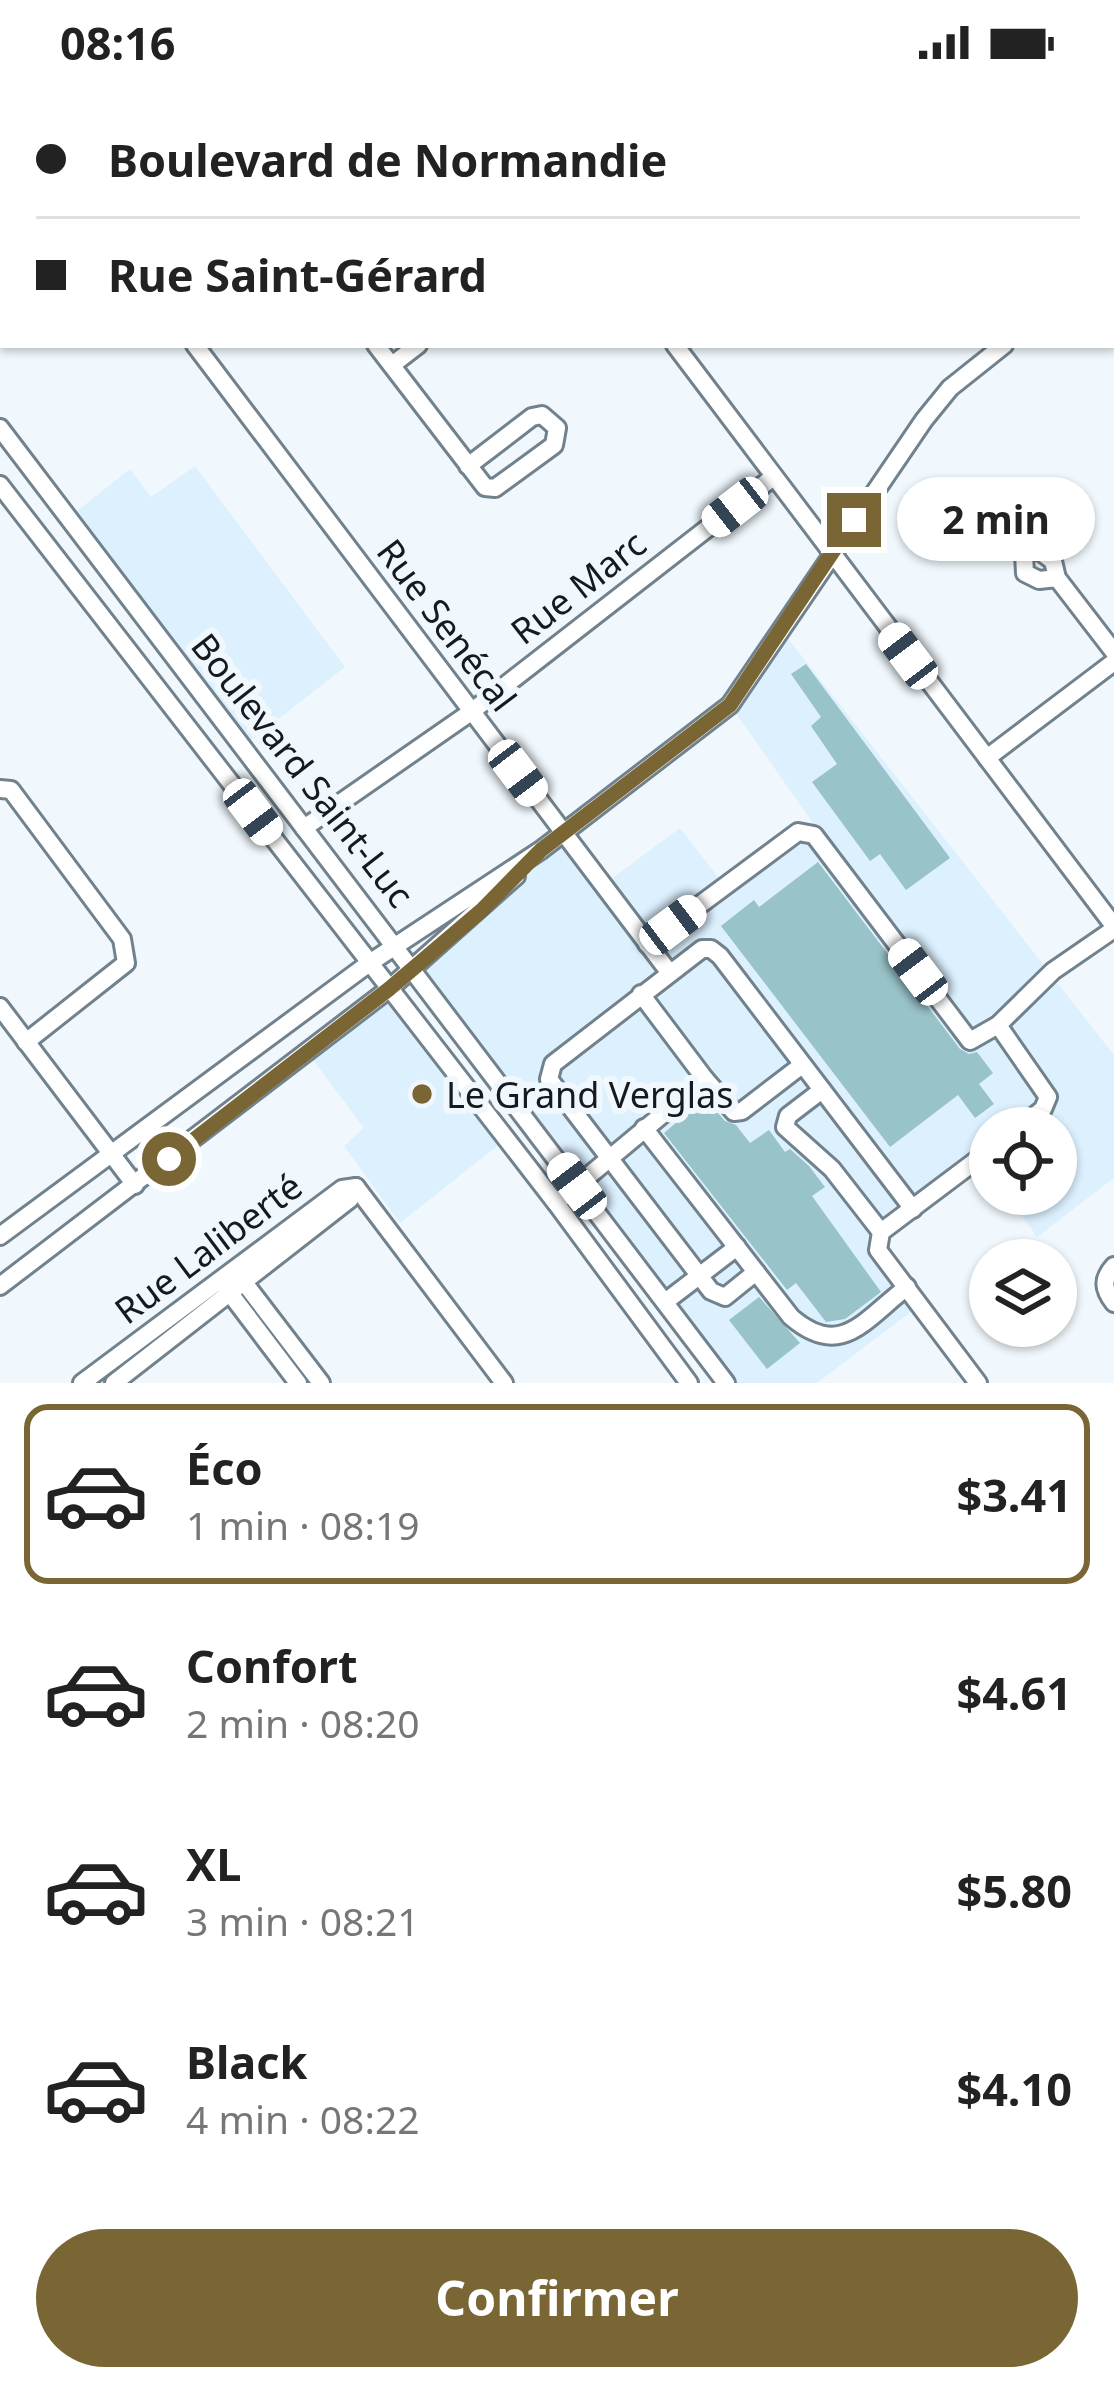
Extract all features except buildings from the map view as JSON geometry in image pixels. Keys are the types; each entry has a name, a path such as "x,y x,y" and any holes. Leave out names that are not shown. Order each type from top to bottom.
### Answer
{"street":[{"name":"Rue Senécal","path":"197,348 669,972"},
{"path":"378,348 485,487 494,488 554,445 557,428 542,415 532,417 469,466"},
{"path":"392,365 414,348"},
{"path":"647,944 798,832 814,836 970,1041 998,1025 1053,971 1114,927 677,348"},
{"path":"0,1236 368,964 564,834 730,705 830,553 950,388 1000,348"},
{"name":"Boulevard Saint-Luc","path":"0,428 726,1383"},
{"name":"Rue Marc","path":"304,828 471,712 772,478"},
{"name":"Boulevard Saint-Luc","path":"0,485 556,1203 689,1383"},
{"path":"1057,578 1114,652"},
{"path":"987,758 1114,662"},
{"path":"0,789 11,790 127,952 126,963 26,1042"},
{"path":"0,1286 389,989 482,910 541,850"},
{"path":"756,1272 725,1297 717,1296 550,1079 549,1071 692,955 711,949 913,1209"},
{"path":"641,994 734,1112 742,1111 802,1065"},
{"path":"0,1007 135,1185"},
{"path":"998,1025 1048,1097 1044,1107"},
{"path":"556,1203 706,1079"},
{"path":"822,1090 788,1116 785,1127 832,1168 881,1232"},
{"path":"644,1128 791,1317 826,1339 844,1335 907,1287"},
{"path":"969,1166 881,1232 878,1250 978,1383"},
{"name":"Rue Laliberté","path":"82,1383 124,1374 233,1282 350,1199 356,1187 504,1383"},
{"path":"665,1302 737,1247"},
{"path":"1114,1266 1105,1282 1114,1303"},
{"path":"233,1282 298,1383"},
{"path":"233,1282 321,1383"}],"shaded area":[{"path":"195,466 345,667 242,747 68,518 130,469 151,497"},
{"path":"779,627 1114,1055 1114,1178 1077,1206 1077,1107 969,1107 969,1167 881,1233 879,1250 920,1305 817,1383 726,1383 413,969 564,834 603,885 680,828 725,886 813,823 730,705"},
{"path":"389,989 506,1139 400,1223 344,1146 364,1128 307,1052"},
{"path":"1022,1215 1066,1215 1037,1237"}],"place":[{"name":"Le Grand Verglas","path":"422,1094"}],"route":[{"path":"169,1159 389,989 482,910 541,850 730,705 854,520"}]}
